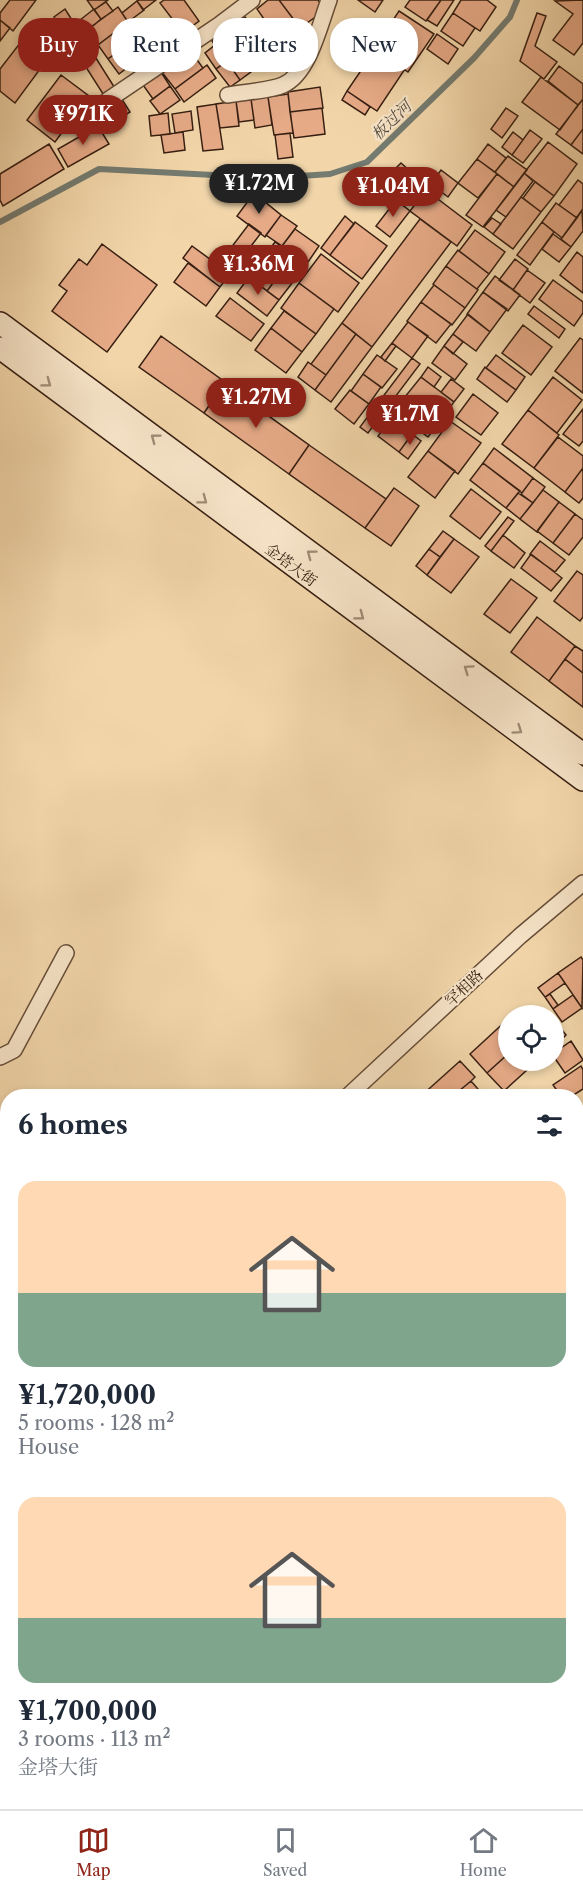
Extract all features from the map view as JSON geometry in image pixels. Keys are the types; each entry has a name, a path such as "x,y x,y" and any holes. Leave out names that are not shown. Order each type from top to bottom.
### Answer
{"main road":[{"name":"金塔大街","path":"0,322 583,754"},
{"name":"金塔大街","path":"0,348 583,780"}],"street":[{"path":"108,100 219,26 252,0"},
{"path":"228,95 284,85 297,73 309,56 329,0"},
{"name":"罕相路","path":"356,1089 520,936 583,883"},
{"path":"0,1058 14,1050 66,953"}],"building":[{"path":"10,0 36,0 23,18 18,18 18,24 13,31 0,20 0,13"},
{"path":"87,0 108,0 94,10"},
{"path":"156,0 143,10 137,1"},
{"path":"164,0 184,0 197,18 172,18 160,3"},
{"path":"268,0 279,0 293,18 263,18 257,9"},
{"path":"279,0 318,0 325,10 314,18 292,18"},
{"path":"358,0 383,0 375,12"},
{"path":"410,0 441,0 426,21 405,7"},
{"path":"441,0 454,0 437,26 427,20"},
{"path":"461,0 487,0 496,7 480,31 453,13"},
{"path":"583,0 583,43 574,55 553,40 573,14 555,1"},
{"path":"137,1 144,10 133,18 125,18 122,13"},
{"path":"106,2 113,11 101,19 94,10"},
{"path":"118,7 125,18 111,18 111,35 99,44 99,21"},
{"path":"65,9 71,18 55,18"},
{"path":"94,9 101,19 99,21 99,18 83,18"},
{"path":"399,11 410,18 394,18"},
{"path":"453,13 475,28 463,46 441,31"},
{"path":"537,13 546,16 535,46 557,62 544,79 520,61"},
{"path":"0,20 10,28 0,41"},
{"path":"418,23 434,34 418,57"},
{"path":"437,34 458,49 448,64 427,49"},
{"path":"111,35 111,57 108,59 99,44"},
{"path":"18,46 18,72 38,72 15,103 0,91 0,69"},
{"path":"213,47 213,65 205,53"},
{"path":"99,63 130,112 119,119 89,72 99,72"},
{"path":"207,65 216,78 184,102 175,89 198,72 201,72"},
{"path":"559,66 583,84 583,99 578,105 548,81"},
{"path":"161,72 170,86 153,99 143,85"},
{"path":"162,72 198,72 175,89"},
{"path":"218,72 235,72 240,80 230,87"},
{"path":"234,72 251,72 240,80"},
{"path":"360,72 403,72 377,111 347,91"},
{"path":"61,75 89,96 55,142 27,120"},
{"path":"541,77 578,105 560,130 522,102"},
{"path":"170,86 180,100 160,114 150,101"},
{"path":"320,87 323,108 290,112 288,92"},
{"path":"347,91 370,107 365,115 342,100"},
{"path":"288,94 293,133 274,135 268,97"},
{"path":"268,97 272,125 255,128 251,99"},
{"path":"251,99 254,120 239,122 236,101"},
{"path":"583,99 583,129 571,145 556,134"},
{"path":"236,101 239,126 220,128 216,104"},
{"path":"216,104 223,149 203,151 197,107"},
{"path":"322,108 325,134 294,138 290,112"},
{"path":"506,108 518,116 502,138 491,129"},
{"path":"191,111 193,130 175,133 172,114"},
{"path":"168,113 170,134 151,136 149,116"},
{"path":"98,126 109,144 68,167 58,149"},
{"path":"583,129 583,154 571,145"},
{"path":"530,130 542,139 523,163 512,155"},
{"path":"183,132 185,150 164,153 161,135"},
{"path":"513,132 523,140 512,155 502,147"},
{"path":"290,133 293,157 278,159 275,135"},
{"path":"548,142 577,164 554,196 524,173"},
{"path":"49,144 64,169 3,206 0,200 0,174"},
{"path":"488,144 506,158 495,172 477,159"},
{"path":"508,156 527,170 514,187 495,172"},
{"path":"477,159 497,174 478,198 458,183"},
{"path":"401,163 411,172 393,190 384,180"},
{"path":"441,170 458,183 448,197 431,184"},
{"path":"524,173 533,181 506,217 496,210"},
{"path":"497,174 514,187 483,227 466,215"},
{"path":"578,180 583,184 583,209 577,218 559,205"},
{"path":"535,182 554,196 541,212 523,198"},
{"path":"426,190 472,225 457,246 410,211"},
{"path":"254,193 281,215 265,237 237,216"},
{"path":"521,197 541,212 513,249 493,234"},
{"path":"396,200 410,211 390,237 376,226"},
{"path":"556,203 577,218 562,238 542,222"},
{"path":"582,210 583,231 571,247 561,239"},
{"path":"281,215 297,226 282,246 266,235"},
{"path":"345,216 354,224 330,255 321,248"},
{"path":"492,218 501,224 493,234 484,227"},
{"path":"420,219 451,242 372,347 342,323"},
{"path":"355,222 387,246 362,279 330,255"},
{"path":"542,222 554,232 530,265 517,255"},
{"path":"249,224 261,233 220,287 183,258 192,246 218,265"},
{"path":"295,229 319,246 306,265 282,246"},
{"path":"475,230 505,252 489,274 459,251"},
{"path":"553,234 571,247 559,262 542,249"},
{"path":"275,242 294,255 267,291 249,277"},
{"path":"102,244 157,285 107,352 52,311 67,291 59,285 79,259 87,265"},
{"path":"458,250 489,274 477,289 446,266"},
{"path":"577,252 583,257 583,293 560,275"},
{"path":"321,254 359,283 338,312 299,283"},
{"path":"294,255 306,265 279,300 267,291"},
{"path":"515,259 528,269 513,290 499,280"},
{"path":"188,263 220,287 206,306 174,282"},
{"path":"446,266 478,290 465,308 433,284"},
{"path":"527,270 545,283 530,303 513,290"},
{"path":"495,276 520,295 508,311 483,292"},
{"path":"249,277 279,300 267,316 237,293"},
{"path":"553,280 583,302 583,313 574,326 539,299"},
{"path":"299,283 334,309 316,334 281,308"},
{"path":"434,285 465,308 452,325 421,302"},
{"path":"483,292 507,309 490,332 467,314"},
{"path":"230,298 264,324 251,341 216,316"},
{"path":"421,302 451,324 436,343 407,321"},
{"path":"534,306 565,329 559,338 528,314"},
{"path":"284,311 316,334 302,352 271,328"},
{"path":"468,314 490,332 476,351 453,334"},
{"path":"408,322 428,336 412,358 392,343"},
{"path":"342,323 356,334 326,375 311,364"},
{"path":"523,325 552,347 531,375 502,353"},
{"path":"271,328 302,352 286,373 255,350"},
{"path":"356,334 372,347 331,402 315,390"},
{"path":"453,334 463,342 453,354 444,346"},
{"path":"161,336 225,382 204,413 139,367"},
{"path":"580,338 583,340 583,393 555,371"},
{"path":"392,343 396,346 385,361 381,357"},
{"path":"444,346 467,364 455,380 432,363"},
{"path":"377,355 397,369 382,388 363,374"},
{"path":"496,355 525,377 516,390 486,368"},
{"path":"412,358 420,364 368,433 360,427"},
{"path":"308,362 326,375 315,390 298,377"},
{"path":"428,367 441,377 434,387 421,377"},
{"path":"485,367 516,390 507,402 477,379"},
{"path":"363,374 381,387 369,404 351,391"},
{"path":"421,377 454,402 438,424 404,398"},
{"path":"553,377 582,400 557,433 528,410"},
{"path":"451,379 464,389 454,402 441,392"},
{"path":"224,384 309,445 289,474 204,413"},
{"path":"350,390 369,404 354,424 335,409"},
{"path":"473,394 498,413 481,435 456,417"},
{"path":"406,400 438,424 428,437 396,413"},
{"path":"583,409 583,441 579,446 563,434"},
{"path":"528,410 559,435 534,468 502,444"},
{"path":"396,413 416,429 399,452 378,436"},
{"path":"450,421 481,443 458,474 428,451"},
{"path":"412,434 421,441 408,459 399,452"},
{"path":"558,437 583,456 583,468 565,492 534,468"},
{"path":"309,445 386,499 365,528 289,474"},
{"path":"494,448 533,478 522,493 483,463"},
{"path":"428,451 455,471 435,498 408,477"},
{"path":"483,463 520,491 506,508 470,480"},
{"path":"583,468 583,498 579,503 565,492"},
{"path":"533,478 545,487 533,503 521,494"},
{"path":"394,488 419,506 391,546 365,528"},
{"path":"471,489 501,512 480,539 450,516"},
{"path":"543,490 559,502 537,532 520,519"},
{"path":"518,493 533,503 520,519 506,508"},
{"path":"559,502 575,514 553,543 537,531"},
{"path":"575,514 583,520 583,537 569,555 553,543"},
{"path":"508,517 514,521 491,551 485,546"},
{"path":"443,531 454,539 440,557 429,549"},
{"path":"503,535 525,553 514,568 491,551"},
{"path":"454,539 479,557 451,593 427,575"},
{"path":"540,541 565,560 555,572 530,554"},
{"path":"429,549 440,557 427,575 416,566"},
{"path":"531,554 562,578 551,591 521,568"},
{"path":"577,571 583,575 583,617 580,621 554,601"},
{"path":"511,579 537,598 510,633 484,614"},
{"path":"537,617 575,646 549,681 511,652"},
{"path":"575,646 583,651 583,673 565,659"},
{"path":"565,659 583,673 583,707 549,681"},
{"path":"581,957 583,960 582,1008 558,973"},
{"path":"558,973 565,983 545,997 538,988"},
{"path":"550,994 558,1005 550,1005 545,997"},
{"path":"573,995 582,1008 564,1021 564,1005 559,1005"},
{"path":"498,1028 498,1063 487,1073 470,1054"},
{"path":"571,1041 583,1060 565,1073 564,1071 564,1046"},
{"path":"460,1061 475,1077 461,1089 429,1089"},
{"path":"498,1063 498,1071 526,1071 506,1089 502,1089 487,1073"},
{"path":"581,1066 583,1089 556,1089 553,1085"},
{"path":"471,1081 478,1089 461,1089"}],"waterway":[{"name":"板过河","path":"0,222 99,169 271,178 330,174 367,162 474,58 510,17 517,0"}]}
